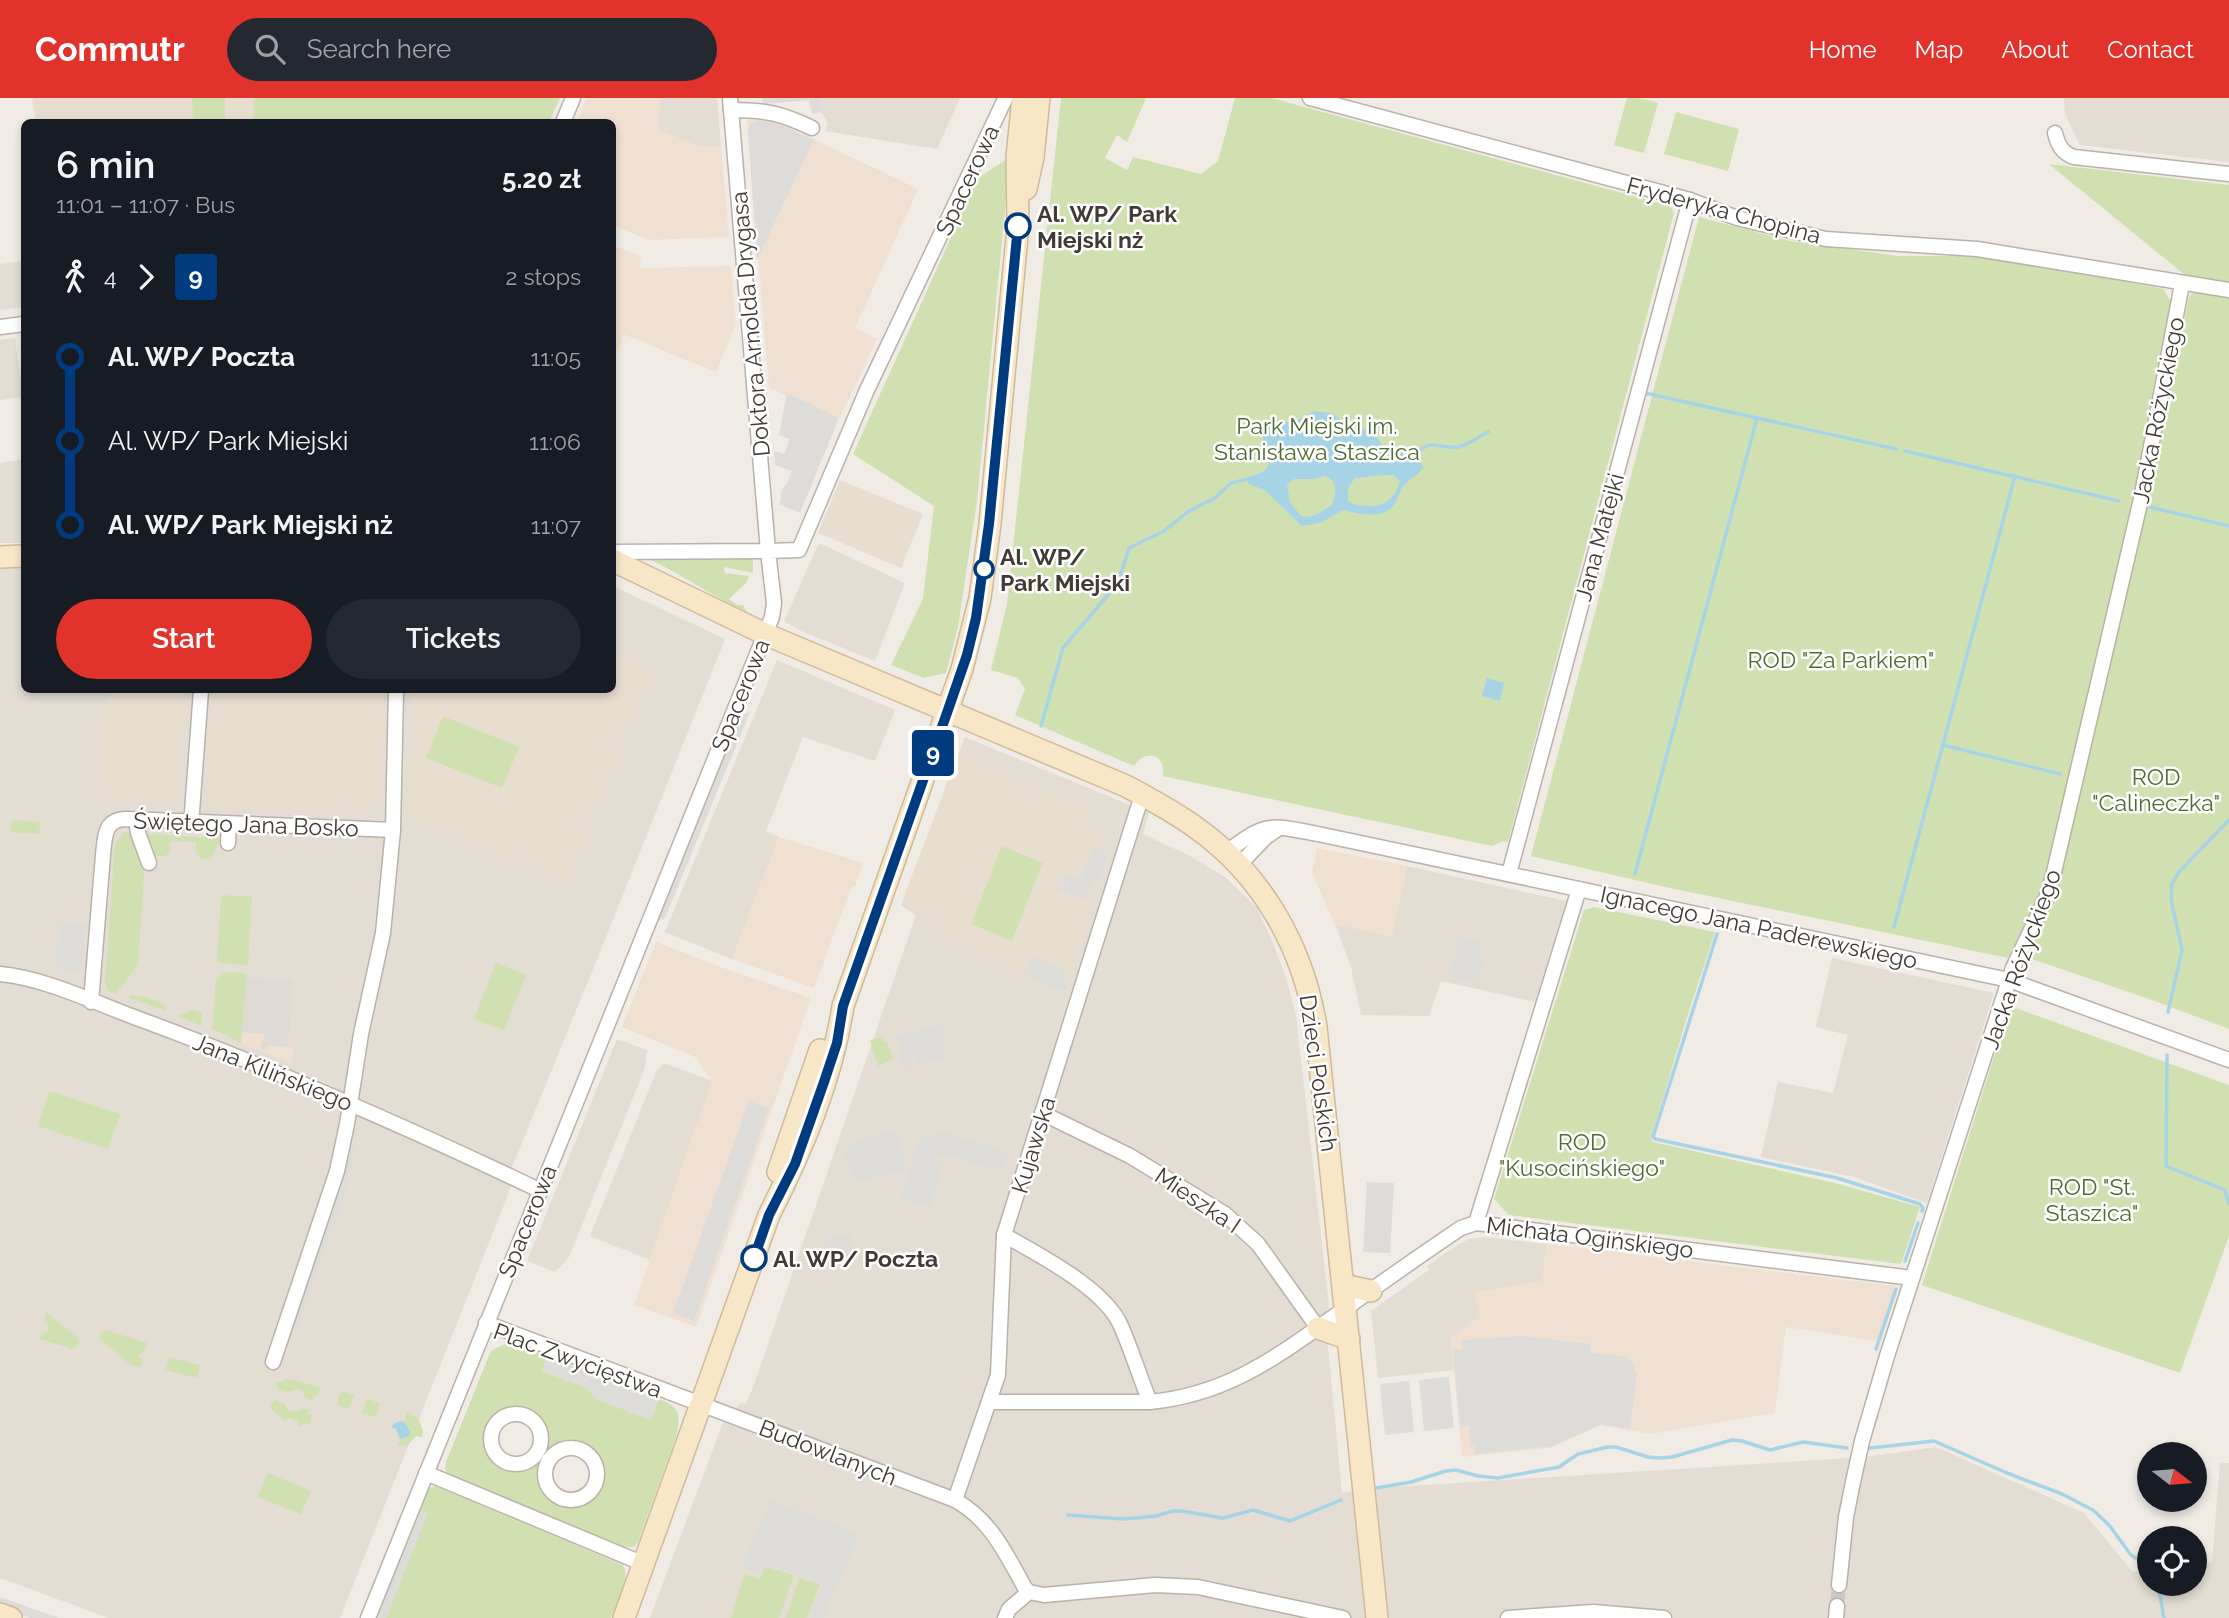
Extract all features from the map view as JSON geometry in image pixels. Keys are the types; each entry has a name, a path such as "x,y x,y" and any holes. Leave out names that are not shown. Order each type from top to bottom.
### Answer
{"main road":[{"path":"624,1618 769,1215 781,1159 824,1040 843,1006 970,641 984,570 1018,226 1017,157 1023,98"},
{"path":"1018,226 1033,158 1039,98"},
{"path":"0,557 21,556"},
{"name":"Dzieci Polskich","path":"616,562 765,634 1103,775 1142,795 1196,827 1233,859 1266,899 1286,932 1299,961 1311,999 1320,1057 1377,1618"},
{"path":"1343,1285 1370,1291"},
{"path":"1318,1328 1349,1339"},
{"path":"0,1614 11,1618"}],"street":[{"path":"564,119 573,98"},
{"name":"Fryderyka Chopina","path":"1310,98 1690,200 1737,218 1826,239 1977,249 2229,290"},
{"name":"Spacerowa","path":"486,1323 772,617 774,603 768,551 799,550 867,390 1005,99"},
{"path":"731,104 786,116 811,128"},
{"name":"Doktora Arnolda Drygasa","path":"731,104 768,551"},
{"path":"2055,133 2062,150 2074,157 2229,174"},
{"name":"Jana Matejki","path":"1510,874 1690,200"},
{"name":"Jacka Różyckiego","path":"1839,1585 1846,1517 1862,1441 2013,968 2048,894 2054,872 2141,499 2182,284"},
{"path":"0,327 21,324"},
{"path":"616,552 768,551"},
{"path":"191,813 201,693"},
{"path":"273,1363 331,1192 347,1124 361,1034 383,933 393,830 396,693"},
{"name":"Kujawska","path":"955,1500 998,1375 1004,1236 1142,795"},
{"name":"Świętego Jana Bosko","path":"91,1002 107,832 112,822 118,819 393,830"},
{"path":"136,820 149,863"},
{"path":"228,843 229,824"},
{"name":"Ignacego Jana Paderewskiego","path":"1233,859 1256,831 1280,827 2009,981 2229,1060"},
{"path":"1476,1223 1579,889"},
{"name":"Jana Kilińskiego","path":"0,974 29,979 242,1058 539,1190"},
{"name":"Mieszka I","path":"1042,1113 1130,1156 1225,1214 1258,1244 1318,1328"},
{"name":"Michała Ogińskiego","path":"990,1402 1171,1400 1239,1378 1265,1365 1461,1228 1476,1223 1912,1278"},
{"path":"1004,1236 1087,1287 1109,1308 1119,1321 1150,1402"},
{"name":"Plac Zwycięstwa","path":"368,1618 486,1323 701,1405"},
{"name":"Budowlanych","path":"701,1405 955,1500 973,1512 991,1530 1029,1592"},
{"path":"426,1473 644,1564"},
{"path":"1005,1618 1009,1609 1029,1592 1044,1595 1174,1585 1198,1587 1343,1618"},
{"path":"1508,1618 1593,1612 1664,1618"}],"shaded area":[{"path":"32,98 254,98 253,119 36,119"},
{"path":"586,98 660,98 658,130 701,147 721,147 729,237 648,240 616,226 616,119 578,119"},
{"path":"660,98 717,98 721,147 701,147 658,130"},
{"path":"762,98 820,98 821,112 812,114 809,100 763,104"},
{"path":"820,98 960,98 937,149 825,131 828,123 821,112"},
{"path":"2064,98 2229,98 2229,162 2080,145 2065,114"},
{"path":"747,118 780,123 918,189 855,328 877,339 840,418 769,388"},
{"path":"757,120 780,125 814,140 757,260 748,131 750,124"},
{"path":"616,247 641,256 639,268 731,266 736,324 716,372 623,334 619,350 616,348"},
{"path":"21,261 21,307 0,310 0,264"},
{"path":"15,338 21,397 0,400 0,340"},
{"path":"787,393 839,418 800,513 779,504 780,495 792,471 775,465 774,451 784,454 790,439 779,435"},
{"path":"21,460 21,543 0,543 0,463"},
{"path":"840,480 923,514 901,568 818,533"},
{"path":"819,543 905,583 875,661 799,630 784,621"},
{"path":"0,562 21,562 21,693 616,693 616,587 725,639 512,1167 511,1187 340,1618 109,1618 0,1578"},
{"path":"616,654 649,673 567,879 409,815 411,693 616,693"},
{"path":"777,660 895,710 875,761 803,737 766,831 779,837 732,959 665,932"},
{"path":"109,693 185,693 177,800 174,804 99,800"},
{"path":"213,693 383,693 383,729 380,729 380,749 377,749 376,807 351,807 350,813 210,805 207,801"},
{"path":"750,712 665,918 654,923 739,716"},
{"path":"965,737 1149,813 1143,834 1190,856 1225,877 1257,908 1287,981 1296,1016 1329,1306 1325,1315 1342,1493 1378,1488 1865,1457 1936,1447 2084,1513 2133,1572 2137,1572 2137,1596 2207,1596 2207,1563 2212,1562 2220,1463 2229,1463 2229,1618 650,1618 722,1425 740,1403 746,1404 755,1382 916,915 901,905"},
{"path":"957,757 1094,814 1088,830 1099,834 1080,878 1061,870 1054,891 1093,904 1072,972 1032,955 1023,975 901,905"},
{"path":"779,837 863,863 814,988 732,959"},
{"path":"1094,847 1108,853 1099,883 1093,881 1086,899 1061,890 1067,873 1081,879"},
{"path":"1317,848 1407,866 1392,936 1335,924 1312,873"},
{"path":"1407,866 1566,901 1535,1002 1441,981 1429,1016 1361,1015 1351,967 1335,924 1392,936"},
{"path":"60,924 86,924 82,973 56,968"},
{"path":"1459,937 1478,942 1481,951 1477,956 1485,959 1478,983 1463,978 1461,982 1449,973 1454,956 1463,959 1466,957 1455,952"},
{"path":"656,942 811,998 696,1327 634,1305 712,1081 695,1057 622,1027"},
{"path":"1032,956 1065,970 1063,979 1067,983 1063,991 1024,974"},
{"path":"1832,958 1994,993 1927,1203 1854,1177 1761,1157 1778,1082 1833,1093 1848,1035 1816,1027"},
{"path":"247,977 293,980 288,1047 269,1045 266,1050 260,1048 265,1034 243,1032"},
{"path":"944,1025 942,1059 918,1064 916,1055 910,1059 910,1066 903,1068 897,1036"},
{"path":"243,1032 265,1034 269,1045 294,1049 292,1064 241,1043"},
{"path":"617,1039 647,1050 645,1068 569,1257 555,1272 527,1261"},
{"path":"664,1063 712,1081 650,1260 590,1236 656,1072"},
{"path":"749,1101 769,1108 694,1321 673,1313"},
{"path":"897,1130 905,1170 861,1181 852,1178 845,1155 852,1142"},
{"path":"943,1132 1009,1152 1003,1172 941,1153 934,1160 943,1163 930,1207 901,1199 916,1149 925,1138"},
{"path":"345,1135 355,1147 344,1195 297,1328 288,1317"},
{"path":"1367,1182 1394,1183 1390,1253 1363,1252"},
{"path":"850,1234 854,1262 829,1266 824,1239"},
{"path":"1485,1237 1547,1244 1542,1281 1480,1317 1451,1338 1454,1370 1378,1378 1371,1311 1429,1270 1427,1266 1459,1244 1469,1239"},
{"path":"1547,1244 1895,1286 1877,1341 1786,1327 1775,1413 1651,1434 1600,1425 1551,1448 1462,1457 1451,1337 1480,1317 1475,1292 1542,1281"},
{"path":"1520,1336 1591,1344 1590,1352 1624,1357 1631,1361 1637,1374 1630,1428 1600,1425 1552,1446 1475,1454 1475,1446 1471,1446 1469,1426 1460,1427 1453,1350 1462,1349 1462,1340"},
{"path":"547,1356 659,1399 651,1420 595,1399 587,1388 542,1371"},
{"path":"1449,1377 1454,1428 1424,1431 1419,1380"},
{"path":"1409,1381 1414,1432 1385,1435 1380,1384"},
{"path":"770,1500 859,1534 824,1618 810,1618 824,1582 763,1563 758,1573 742,1568"},
{"path":"429,1511 386,1618 375,1618 417,1512"},
{"path":"0,1597 59,1618 30,1618 0,1607"}],"green space":[{"path":"192,98 225,98 225,119 193,119"},
{"path":"254,98 560,98 550,119 253,119"},
{"name":"Park Miejski im. Stanisława Staszica","path":"1061,98 1146,98 1127,142 1117,135 1105,158 1127,170 1133,157 1201,174 1218,161 1235,98 1271,98 1670,206 1674,213 1508,842 1503,841 1492,846 1163,776 1161,763 1154,756 1144,757 1134,766 1015,715 1025,689 1018,678 991,670 1007,604"},
{"path":"1627,98 1658,103 1644,153 1614,145"},
{"path":"1676,112 1739,129 1728,171 1664,154"},
{"path":"1010,157 977,501 958,627 946,673 924,678 891,665 923,599 934,506 853,454 978,178"},
{"path":"2049,164 2229,185 2229,284 2185,275"},
{"name":"ROD \"Za Parkiem\"","path":"1699,217 1790,241 1898,256 1977,256 2054,268 2164,289 2171,303 2131,508 2042,889 2008,958 1670,888 1531,856"},
{"name":"ROD \"Calineczka\"","path":"2194,292 2229,296 2229,1029 2032,959 2028,953 2053,899 2063,866 2148,501 2189,297"},
{"path":"649,559 753,559 753,573 724,567 725,573 749,576 746,583 729,599 737,605 743,605 747,612 722,600"},
{"path":"443,716 519,747 502,788 426,758"},
{"path":"12,820 40,822 39,834 11,832"},
{"path":"124,832 132,833 144,873 138,965 116,993 108,991 105,983 115,844"},
{"path":"145,834 220,838 211,859 202,859 196,853 196,842 171,841 170,852 165,856 155,856"},
{"path":"1002,846 1043,863 1012,941 971,924"},
{"path":"221,895 252,897 248,965 217,963"},
{"name":"ROD \"Kusocińskiego\"","path":"1594,907 1715,932 1687,1017 1651,1139 1653,1142 1835,1183 1920,1207 1901,1264 1509,1215 1494,1199 1584,910"},
{"path":"496,963 526,975 504,1030 474,1019"},
{"path":"225,972 247,973 241,1043 212,1029 216,979"},
{"path":"130,995 146,997 164,1004 166,1011 129,998"},
{"name":"ROD \"St. Staszica\"","path":"2010,1006 2229,1085 2229,1236 2180,1373 1922,1285"},
{"path":"192,1010 202,1013 202,1026 177,1016"},
{"path":"883,1036 893,1059 878,1066 870,1040"},
{"path":"49,1091 120,1114 108,1149 38,1126"},
{"path":"46,1312 78,1338 79,1343 73,1349 40,1339 42,1333 49,1329 44,1322"},
{"path":"106,1330 147,1343 145,1351 138,1354 142,1361 140,1367 131,1365 100,1339 100,1333"},
{"path":"507,1343 547,1356 542,1371 587,1388 651,1420 659,1399 672,1405 678,1413 676,1437 634,1547 622,1547 448,1474 445,1469 446,1462 492,1350","holes":["517,1414 535,1424 540,1442 534,1455 522,1463 511,1464 501,1458 491,1437 493,1426 502,1418","565,1448 579,1449 589,1455 595,1464 595,1484 589,1493 580,1498 559,1497 546,1482 547,1465 554,1455"]},
{"path":"169,1357 200,1365 197,1378 166,1370"},
{"path":"290,1379 320,1387 317,1397 314,1396 312,1400 306,1398 302,1391 297,1389 287,1392 278,1390 275,1383"},
{"path":"341,1391 354,1395 349,1409 337,1405"},
{"path":"367,1399 380,1403 376,1417 362,1413"},
{"path":"275,1400 284,1403 292,1411 303,1408 309,1410 308,1414 312,1415 310,1424 305,1423 299,1427 297,1421 289,1418 284,1421 270,1405"},
{"path":"407,1411 419,1420 422,1437 416,1436 408,1445 398,1446 400,1439 409,1434 409,1428 404,1424"},
{"path":"268,1473 311,1491 301,1514 258,1497"},
{"path":"435,1486 623,1565 624,1584 611,1618 386,1618 428,1512 417,1512 426,1493"},
{"path":"765,1567 794,1575 779,1618 731,1618 744,1574 760,1579"},
{"path":"799,1578 820,1584 807,1618 786,1618"}],"water":[{"path":"1313,411 1331,413 1350,425 1372,431 1386,450 1395,455 1408,452 1417,455 1423,467 1405,484 1394,505 1387,511 1369,514 1343,510 1320,523 1302,526 1266,491 1248,483 1248,477 1259,474 1268,466 1263,436 1272,421 1293,421","holes":["1393,475 1400,481 1395,494 1388,501 1371,506 1348,501 1348,488 1355,478","1323,476 1334,483 1332,505 1313,515 1301,516 1290,502 1287,485 1294,479"]},
{"path":"1487,678 1504,683 1500,701 1482,696"},
{"path":"404,1422 410,1431 409,1436 400,1439 396,1429 392,1428 393,1424"}],"waterway":[{"path":"1645,393 1896,449"},
{"path":"1635,874 1757,418"},
{"path":"1416,453 1432,445 1462,446 1488,432"},
{"path":"1905,451 2119,501"},
{"path":"1894,927 2015,476"},
{"path":"1041,726 1063,648 1118,583 1129,548 1164,531 1189,511 1215,498 1231,483 1248,479"},
{"path":"2150,507 2229,526"},
{"path":"1943,745 2060,774"},
{"path":"2168,1012 2182,950 2171,899 2172,884 2178,873 2229,820"},
{"path":"1717,934 1653,1137 1837,1178 1920,1204 1922,1211"},
{"path":"2167,1055 2166,1166 2225,1190 2229,1204"},
{"path":"1905,1261 1918,1223"},
{"path":"1876,1349 1896,1289"},
{"path":"1376,1488 1456,1470 1498,1478 1559,1467 1578,1454 1608,1447 1659,1458 1672,1457 1732,1440 1770,1450 1803,1442 1847,1448"},
{"path":"1870,1448 1934,1441 2062,1494 2093,1510 2137,1559"},
{"path":"1068,1515 1124,1519 1181,1511 1223,1518 1253,1510 1290,1521 1341,1500"},
{"path":"2160,1596 2164,1618"}],"tunnel":[{"path":"1837,1606 1839,1585"}],"bus line":[{"name":"9","path":"754,1258 769,1215 795,1164 824,1082 837,1043 843,1006 944,723 970,641 984,570 1018,226"}],"place":[{"name":"Al. WP/ Park Miejski nż","path":"1018,226"},
{"name":"Al. WP/ Park Miejski","path":"984,569"},
{"name":"Al. WP/ Poczta","path":"754,1258"}]}
